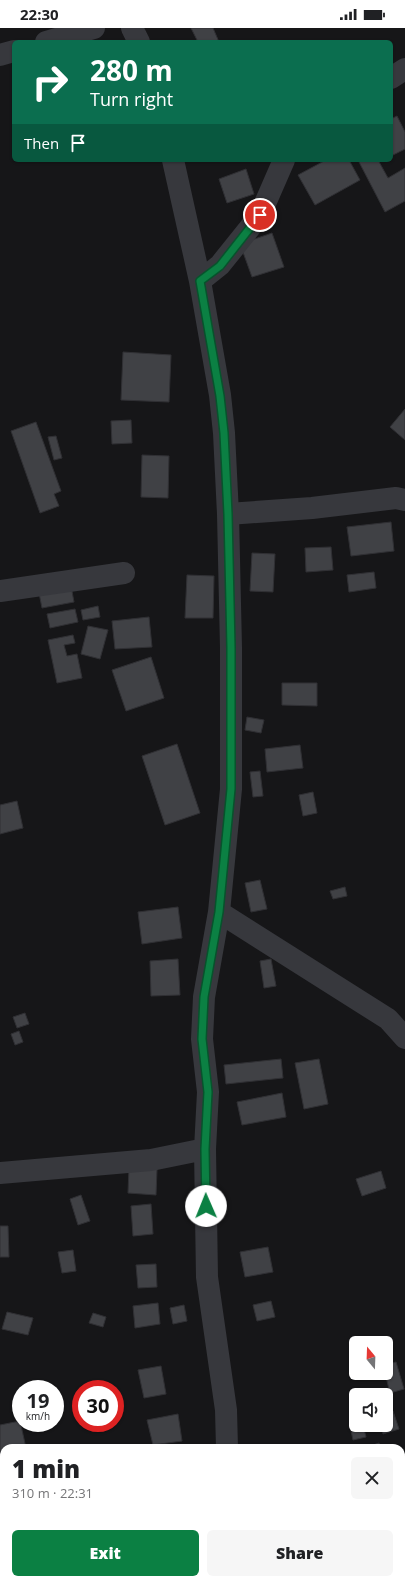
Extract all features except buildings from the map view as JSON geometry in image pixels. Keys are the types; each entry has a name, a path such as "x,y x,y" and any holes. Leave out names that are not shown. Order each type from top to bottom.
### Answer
{"street":[{"path":"53,40 94,28"},
{"path":"132,28 138,40"},
{"path":"0,55 12,52"},
{"path":"393,77 405,69"},
{"path":"173,162 200,281 220,396 224,433 228,514 231,648 231,789 219,912 204,997 202,1039 208,1092 205,1149 207,1277 226,1410 227,1444"},
{"path":"200,281 220,266 260,215 283,162"},
{"path":"228,514 312,508 402,496"},
{"path":"0,591 124,573"},
{"path":"219,912 388,1019 405,1038"},
{"path":"0,1173 151,1160 205,1149"}],"route":[{"path":"206,1206 205,1149 208,1092 202,1039 204,997 219,912 231,789 231,648 228,514 224,433 220,396 200,281 220,266 260,215"}]}
